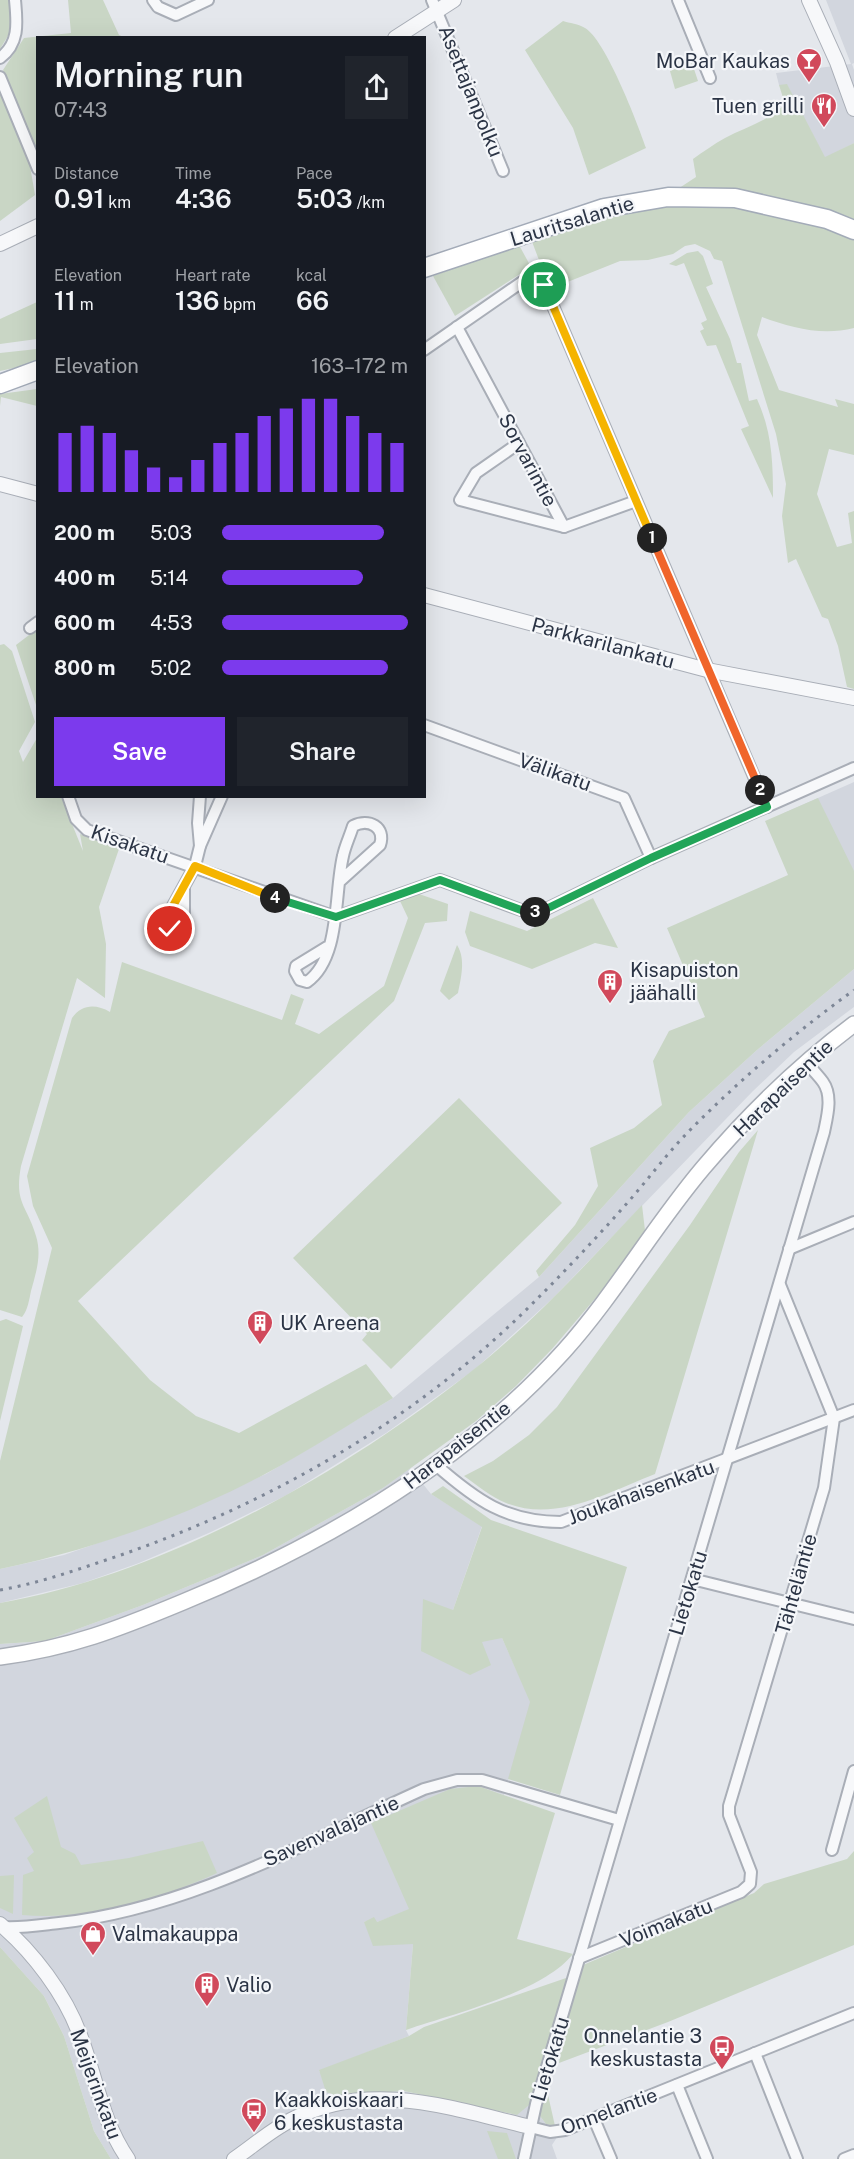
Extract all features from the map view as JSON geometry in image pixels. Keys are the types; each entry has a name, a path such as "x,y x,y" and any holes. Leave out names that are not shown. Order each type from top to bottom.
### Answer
{"main road":[{"name":"Lauritsalantie","path":"426,267 604,208 646,199 714,196 827,219 854,230"},
{"name":"Lauritsalantie","path":"793,211 854,240"},
{"path":"0,374 36,369"},
{"path":"0,384 36,370"},
{"name":"Harapaisentie","path":"0,1657 45,1651 106,1634 266,1566 380,1504 492,1424 564,1350 595,1314 704,1168 807,1062 854,1024"}],"street":[{"path":"0,58 15,38 18,26 15,0"},
{"path":"153,0 158,7 176,15 207,0"},
{"path":"398,36 435,6 454,0"},
{"path":"678,0 710,78"},
{"path":"809,0 837,62 854,109"},
{"name":"Asettajanpolku","path":"435,6 503,171"},
{"path":"0,77 36,164"},
{"path":"0,244 36,227"},
{"path":"426,349 517,285 531,279 542,283 546,288 767,807"},
{"name":"Sorvarintie","path":"457,327 564,526 636,501"},
{"path":"519,443 476,473 460,500 564,526"},
{"path":"0,484 36,493"},
{"name":"Parkkarilankatu","path":"426,596 707,670 854,698"},
{"name":"Välikatu","path":"426,726 624,798 651,858"},
{"path":"336,917 440,880 521,910 540,912 651,858 854,768"},
{"name":"Kisakatu","path":"69,798 76,819 87,830 195,866 299,907 336,917"},
{"path":"200,798 198,823 200,846"},
{"path":"184,886 195,866 200,846 221,798"},
{"path":"327,947 336,917 339,882 343,856 353,826 366,822 376,826 381,830 380,845 339,882"},
{"name":"Lietokatu","path":"524,2159 530,2127 619,1820 780,1284 828,1112 825,1084 807,1062"},
{"path":"789,1249 854,1222"},
{"path":"780,1284 834,1418"},
{"name":"Joukahaisenkatu","path":"436,1465 499,1512 534,1522 561,1522 854,1410"},
{"name":"Tähteläntie","path":"750,1884 751,1872 729,1815 729,1806 824,1488 834,1418"},
{"path":"692,1579 854,1619"},
{"path":"832,1850 854,1771"},
{"name":"Savenvalajantie","path":"2,1925 96,1919 145,1908 199,1890 424,1789 457,1780 482,1780 619,1820"},
{"name":"Voimakatu","path":"579,1958 741,1892 750,1884"},
{"path":"28,1953 27,1941 32,1931 44,1924"},
{"name":"Meijerinkatu","path":"2,1925 53,1983 79,2032 114,2139 128,2159"},
{"name":"Onnelantie","path":"530,2127 550,2132 565,2130 854,2013"},
{"path":"755,2053 797,2159"},
{"path":"677,2085 707,2159"},
{"path":"234,2159 292,2120 332,2104 360,2098 399,2099 438,2105 530,2127"},
{"path":"594,2119 610,2159"},
{"path":"844,2159 854,2155"}],"shaded area":[{"path":"826,0 854,0 854,63 852,64 854,70 854,143 825,158 787,85 779,85 776,73 851,64"},
{"path":"854,782 854,959 784,813"},
{"path":"854,969 854,1007 794,1052 753,1091 552,1299 474,1370 386,1433 285,1496 211,1532 139,1563 83,1583 0,1603 0,1569 64,1555 163,1520 266,1474 393,1398 539,1277 689,1112 757,1050"},
{"path":"410,1468 431,1494 482,1526 444,1636 502,1638 531,1702 504,1795 478,1786 409,1910 377,1922 364,1921 413,1944 406,2030 409,2036 319,2071 354,2094 404,2091 509,2115 529,2105 529,2101 541,2105 540,2116 546,2124 555,2126 567,2122 552,2145 557,2159 111,2159 94,2131 64,2036 44,1996 0,1947 0,1644 45,1641 143,1605 263,1555 383,1488"}],"green space":[{"path":"0,0 11,0 14,26 0,49"},
{"path":"68,0 103,0 122,36 43,36 71,33"},
{"path":"563,21 585,28 602,48 620,83 646,148 589,175 573,128 525,50"},
{"path":"36,37 36,151 3,70 24,38"},
{"path":"692,63 698,81 675,89 670,71"},
{"path":"787,84 825,157 854,143 854,328 830,331 807,330 762,317 757,335 779,390 838,407 835,399 854,404 854,455 829,449 817,494 837,547 852,543 848,513 854,511 854,689 847,687 838,646 828,619 822,617 796,559 788,563 782,516 786,484 776,434 722,261 714,259 710,251 695,244 685,246 673,254 648,260 620,261 550,289 531,239 583,221 655,204 696,177 693,159 725,138 764,120 785,104 779,85"},
{"path":"0,91 30,166 35,195 0,221"},
{"path":"519,245 531,267 455,316 433,276"},
{"path":"698,251 703,256 713,284 706,287 730,339 737,363 741,363 749,401 757,399 766,423 772,460 773,498 741,429 749,426 716,345 707,346 700,331 704,329 701,323 707,320 684,263 676,266 669,264 687,253"},
{"path":"36,302 36,339 0,344 0,319"},
{"path":"36,349 36,363 0,371 0,353"},
{"path":"36,389 36,406 1,397 0,406 0,394"},
{"path":"36,630 36,705 16,645"},
{"path":"4,644 12,651 35,722 19,751 23,762 36,740 36,798 61,798 83,851 80,834 119,849 99,907 106,944 105,998 77,978 21,1166 20,1197 38,1243 38,1264 27,1308 22,1317 0,1310 0,645"},
{"path":"818,798 854,871 854,969 757,1050 689,1112 539,1277 536,1271 575,1225 598,1186 590,1148 634,1128 662,1105 653,1061 669,1031 705,1017 667,928 788,875 765,821"},
{"path":"419,894 448,904 447,921 425,923 394,1001 78,1301 150,1380 196,1416 239,1433 366,1364 393,1398 283,1464 203,1504 103,1542 0,1569 0,1461 52,1248 33,1206 27,1176 72,1018 80,1010 90,1007 110,1012 122,962 282,1020 291,994 304,999 295,1024 319,1034 384,986 408,918 400,901"},
{"path":"593,898 618,948 595,943 532,969 470,946 465,932 470,911 527,931"},
{"path":"457,945 462,962 461,975 458,993 449,1000 440,991"},
{"path":"459,1098 562,1203 391,1369 362,1340 367,1334 293,1258"},
{"path":"758,1130 655,1474 582,1503 544,1509 525,1508 506,1503 464,1476 493,1461 529,1435 557,1407 690,1225 739,1152"},
{"path":"642,1205 646,1239 552,1349 516,1386 476,1421 383,1488 263,1555 143,1605 45,1641 0,1644 0,1603 62,1589 125,1569 188,1544 250,1515 310,1482 422,1409 518,1332"},
{"path":"6,1319 23,1326 0,1421 0,1321"},
{"path":"443,1486 491,1520 627,1567 560,1795 508,1779 530,1702 502,1638 482,1642 491,1665 470,1675 421,1651 423,1599 453,1610 482,1527 431,1494"},
{"path":"478,1786 555,1813 517,1939 573,1954 559,1968 519,1991 406,2030 413,1944 373,1946 364,1922 374,1917 377,1922 409,1909 371,1823 450,1789"},
{"path":"47,1796 61,1847 75,1854 81,1865 129,1858 203,1841 217,1873 171,1892 122,1906 72,1915 22,1915 23,1875 34,1871 27,1858 34,1852 14,1818"},
{"path":"854,1851 854,1945 668,2022 559,2063 564,2026 583,1965 754,1893 764,1884 847,1859"},
{"path":"14,1875 13,1914 0,1908 0,1876"},
{"path":"0,1947 44,1996 64,2036 94,2131 111,2159 0,2159"},
{"path":"569,1977 529,2105 517,2115 404,2091 337,2096 326,2092 319,2070 409,2036 424,2027"},
{"path":"546,2086 555,2126 546,2124 540,2116"},
{"path":"487,2131 507,2133 516,2159 498,2159"}],"railway":[{"path":"0,1590 45,1580 118,1556 233,1510 289,1482 395,1418 493,1341 538,1298 629,1201 675,1146 730,1091 811,1022 854,990"}],"place":[{"name":"MoBar Kaukas","path":"809,84"},
{"name":"Tuen grilli","path":"824,129"},
{"name":"Kisapuiston jäähalli","path":"610,1005"},
{"name":"UK Areena","path":"260,1346"},
{"name":"Valmakauppa","path":"93,1957"},
{"name":"Valio","path":"207,2008"},
{"name":"Onnelantie 3 keskustasta","path":"722,2071"},
{"name":"Kaakkoiskaari 6 keskustasta","path":"254,2134"}],"route":[{"path":"170,929 167,926 168,915 195,866 299,907 336,917 440,880 521,910 540,912 651,858 767,807 544,285"}]}
